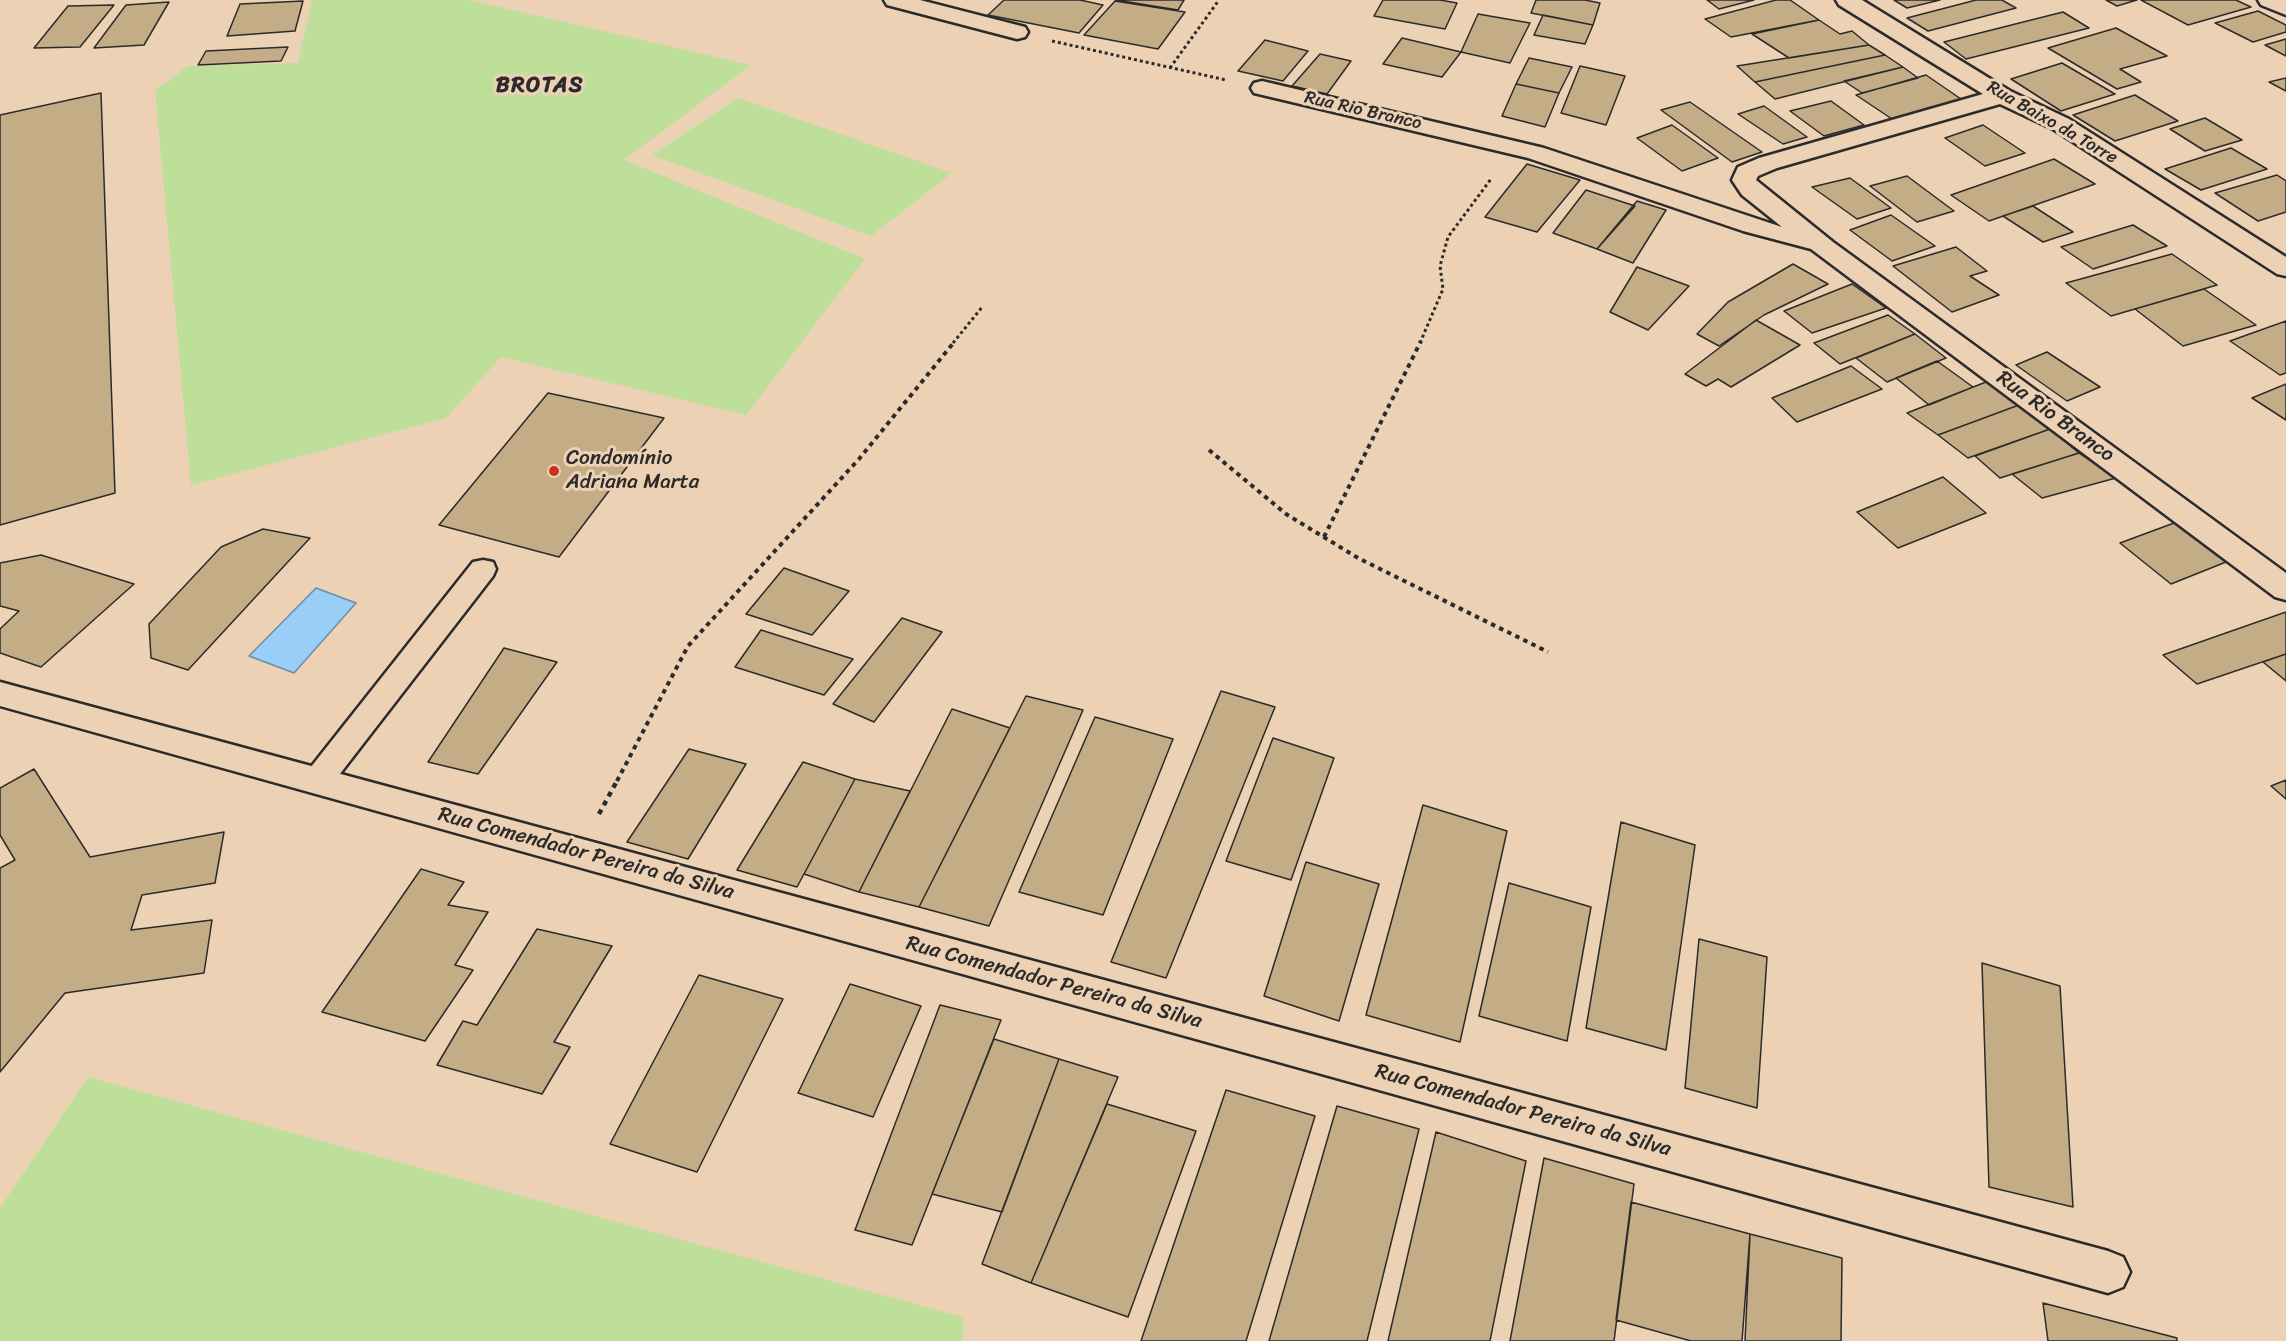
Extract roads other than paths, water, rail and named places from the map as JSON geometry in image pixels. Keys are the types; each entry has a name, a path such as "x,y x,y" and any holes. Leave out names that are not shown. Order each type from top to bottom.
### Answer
{"street":[{"path":"895,0 1017,32"},
{"name":"Rua Baixo da Torre","path":"1846,0 2002,96 2061,124 2286,268"},
{"name":"Rua Rio Branco","path":"1262,88 1515,148 1752,226 1824,247"},
{"name":"Rua Rio Branco","path":"2002,96 1768,163 1747,172 1744,180 1751,190 1824,247 2286,589"},
{"name":"Rua Comendador Pereira da Silva","path":"0,694 2108,1272"}],"lane":[{"path":"318,780 483,569"}],"water":[{"path":"316,588 356,603 294,673 249,656"}],"place":[{"name":"Condomínio Adriana Marta","path":"554,471"}],"district":[{"name":"BROTAS","path":"540,86"}]}
